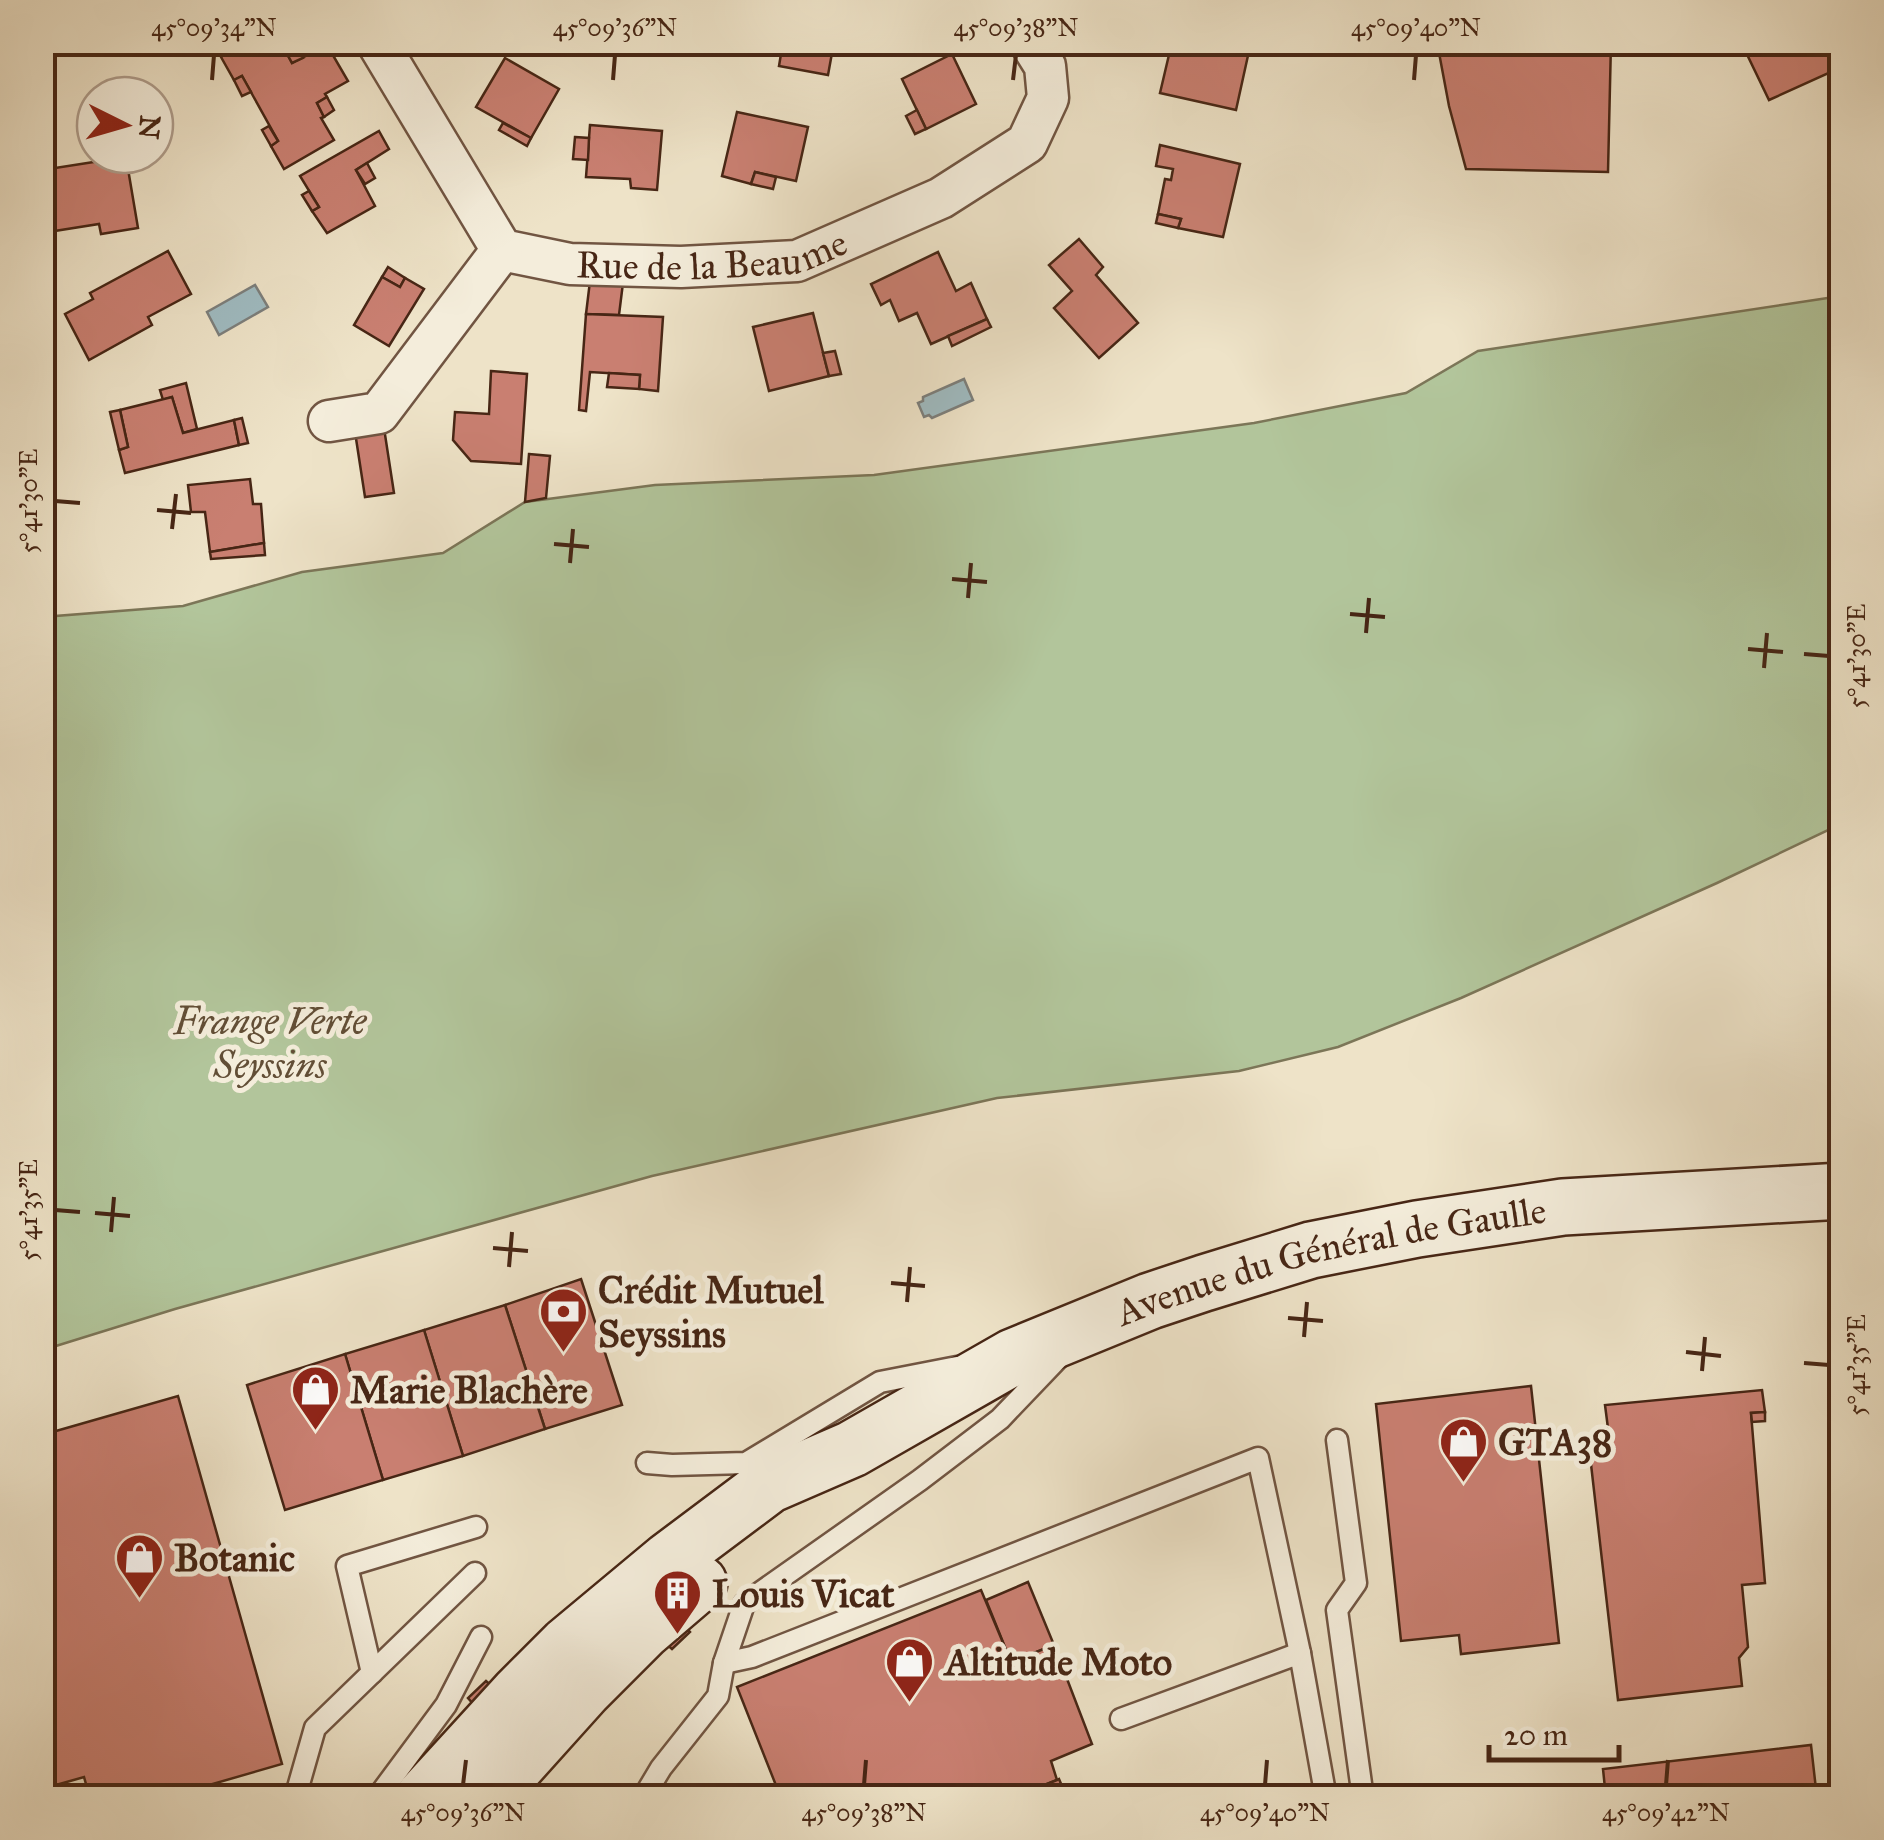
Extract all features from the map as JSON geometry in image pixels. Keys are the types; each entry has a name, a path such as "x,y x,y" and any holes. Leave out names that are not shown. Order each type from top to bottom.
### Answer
{"main road":[{"name":"Avenue du Général de Gaulle","path":"424,1798 566,1645 769,1485 852,1449 1013,1357 1150,1301 1311,1250 1417,1228 1563,1207 1842,1191"},
{"name":"Avenue du Général de Gaulle","path":"487,1798 584,1690 643,1632 702,1580 786,1516 852,1449"}],"street":[{"path":"329,421 379,414 502,250 377,42"},
{"name":"Rue de la Beaume","path":"502,250 570,264 681,267 797,261 941,198 1027,143 1048,98 1045,66 1030,42"}],"lane":[{"path":"643,1798 661,1768 718,1696 724,1662 744,1604 1000,1419 1091,1324"},
{"path":"648,1464 746,1463 880,1382 1013,1357"},
{"path":"1337,1440 1356,1582 1337,1610 1364,1798"},
{"path":"724,1662 752,1657 1258,1458 1326,1798"},
{"path":"372,1673 347,1566 476,1526"},
{"path":"295,1798 316,1728 476,1573"},
{"path":"377,1798 446,1704 481,1637"},
{"path":"1121,1719 1300,1653"}],"green space":[{"name":"Frange Verte Seyssins","path":"1841,296 1841,824 1461,998 1338,1047 1239,1071 997,1098 652,1176 175,1309 43,1350 43,617 183,606 302,572 443,553 525,502 655,485 874,475 1254,423 1406,393 1478,351"}],"water":[{"path":"255,285 268,307 219,335 207,312"},
{"path":"964,379 973,400 932,418 924,417 918,403 923,397"}],"building":[{"path":"246,42 277,42 292,63 327,45 348,81 317,103 334,140 284,169 271,146 278,141 242,76 234,80 221,57"},
{"path":"783,42 834,42 828,75 779,66"},
{"path":"1172,42 1209,42 1249,51 1236,110 1160,93"},
{"path":"1437,42 1611,42 1608,172 1466,169"},
{"path":"1741,42 1842,42 1842,67 1769,100"},
{"path":"296,44 303,58 292,63 285,50"},
{"path":"952,54 976,104 926,129 902,79"},
{"path":"505,58 559,89 531,138 476,107"},
{"path":"242,76 251,92 242,96 234,80"},
{"path":"327,97 334,110 324,117 317,103"},
{"path":"917,110 926,129 915,134 906,116"},
{"path":"737,112 808,127 796,181 755,172 751,184 722,176"},
{"path":"503,123 531,138 527,146 499,130"},
{"path":"590,125 662,131 657,190 631,188 630,179 586,177"},
{"path":"269,126 278,141 271,146 262,130"},
{"path":"379,131 389,149 356,170 375,206 327,233 312,211 319,207 300,176"},
{"path":"575,137 589,138 588,160 573,159"},
{"path":"1160,145 1240,164 1223,237 1178,228 1181,219 1158,214 1165,179 1171,180 1173,169 1156,166"},
{"path":"367,163 375,178 365,184 356,170"},
{"path":"75,165 75,175 129,175 138,228 101,234 99,224 42,233 42,170"},
{"path":"755,172 776,177 773,189 751,184"},
{"path":"309,191 319,207 312,211 302,195"},
{"path":"1158,214 1181,219 1178,228 1156,223"},
{"path":"1079,239 1103,267 1096,275 1138,323 1099,358 1054,308 1072,291 1049,265"},
{"path":"168,251 191,294 148,317 152,325 89,360 65,314 93,299 90,293"},
{"path":"938,252 956,291 971,283 987,319 931,344 917,313 899,321 890,300 881,305 871,284"},
{"path":"388,267 405,278 400,287 382,277"},
{"path":"382,277 400,287 405,278 424,289 389,346 354,325"},
{"path":"590,281 623,283 619,315 586,314"},
{"path":"813,313 829,376 769,391 753,327"},
{"path":"586,314 663,317 658,391 639,389 640,375 590,372 586,411 579,410"},
{"path":"987,319 991,327 952,346 948,336"},
{"path":"835,351 841,374 829,376 823,353"},
{"path":"491,371 527,374 521,464 471,461 453,440 455,412 489,414"},
{"path":"609,373 640,375 639,389 607,387"},
{"path":"186,383 197,429 183,433 172,397 163,400 160,390"},
{"path":"172,397 183,433 234,420 239,445 125,473 119,450 128,447 120,410"},
{"path":"120,410 128,447 119,450 110,412"},
{"path":"242,418 248,443 239,445 234,420"},
{"path":"384,428 394,493 365,497 355,432"},
{"path":"529,454 550,456 546,498 525,502"},
{"path":"250,479 253,504 261,504 264,543 210,552 205,512 191,512 188,485"},
{"path":"264,543 265,555 211,559 210,552"},
{"name":"Crédit Mutuel Seyssins","path":"581,1279 622,1405 545,1429 505,1305"},
{"path":"505,1305 545,1429 463,1456 424,1330"},
{"path":"424,1330 463,1456 383,1480 345,1354"},
{"name":"Marie Blachère","path":"345,1354 383,1480 285,1510 247,1385"},
{"name":"GTA38","path":"1531,1386 1559,1643 1461,1654 1459,1635 1401,1641 1376,1404"},
{"path":"1762,1390 1765,1412 1751,1413 1765,1583 1742,1585 1748,1647 1739,1658 1742,1686 1618,1700 1588,1438 1609,1436 1605,1405"},
{"name":"Botanic","path":"178,1396 282,1764 164,1798 90,1798 84,1777 42,1789 42,1435"},
{"path":"1765,1412 1765,1421 1752,1422 1751,1413"},
{"path":"1028,1582 1054,1645 1011,1662 986,1600"},
{"name":"Altitude Moto","path":"981,1590 1011,1662 1054,1645 1092,1744 1051,1761 1057,1780 1012,1798 781,1798 737,1687"},
{"name":"Louis Vicat","path":"683,1624 690,1632 672,1649 664,1642"},
{"path":"486,1681 494,1688 475,1706 468,1698"},
{"path":"1811,1745 1817,1798 1606,1798 1603,1769"},
{"path":"1057,1780 1067,1798 1012,1798"}],"place":[{"name":"Crédit Mutuel Seyssins","path":"563,1354"},
{"name":"Marie Blachère","path":"315,1432"},
{"name":"GTA38","path":"1463,1484"},
{"name":"Botanic","path":"139,1600"},
{"name":"Louis Vicat","path":"677,1636"},
{"name":"Altitude Moto","path":"910,1704"}]}
